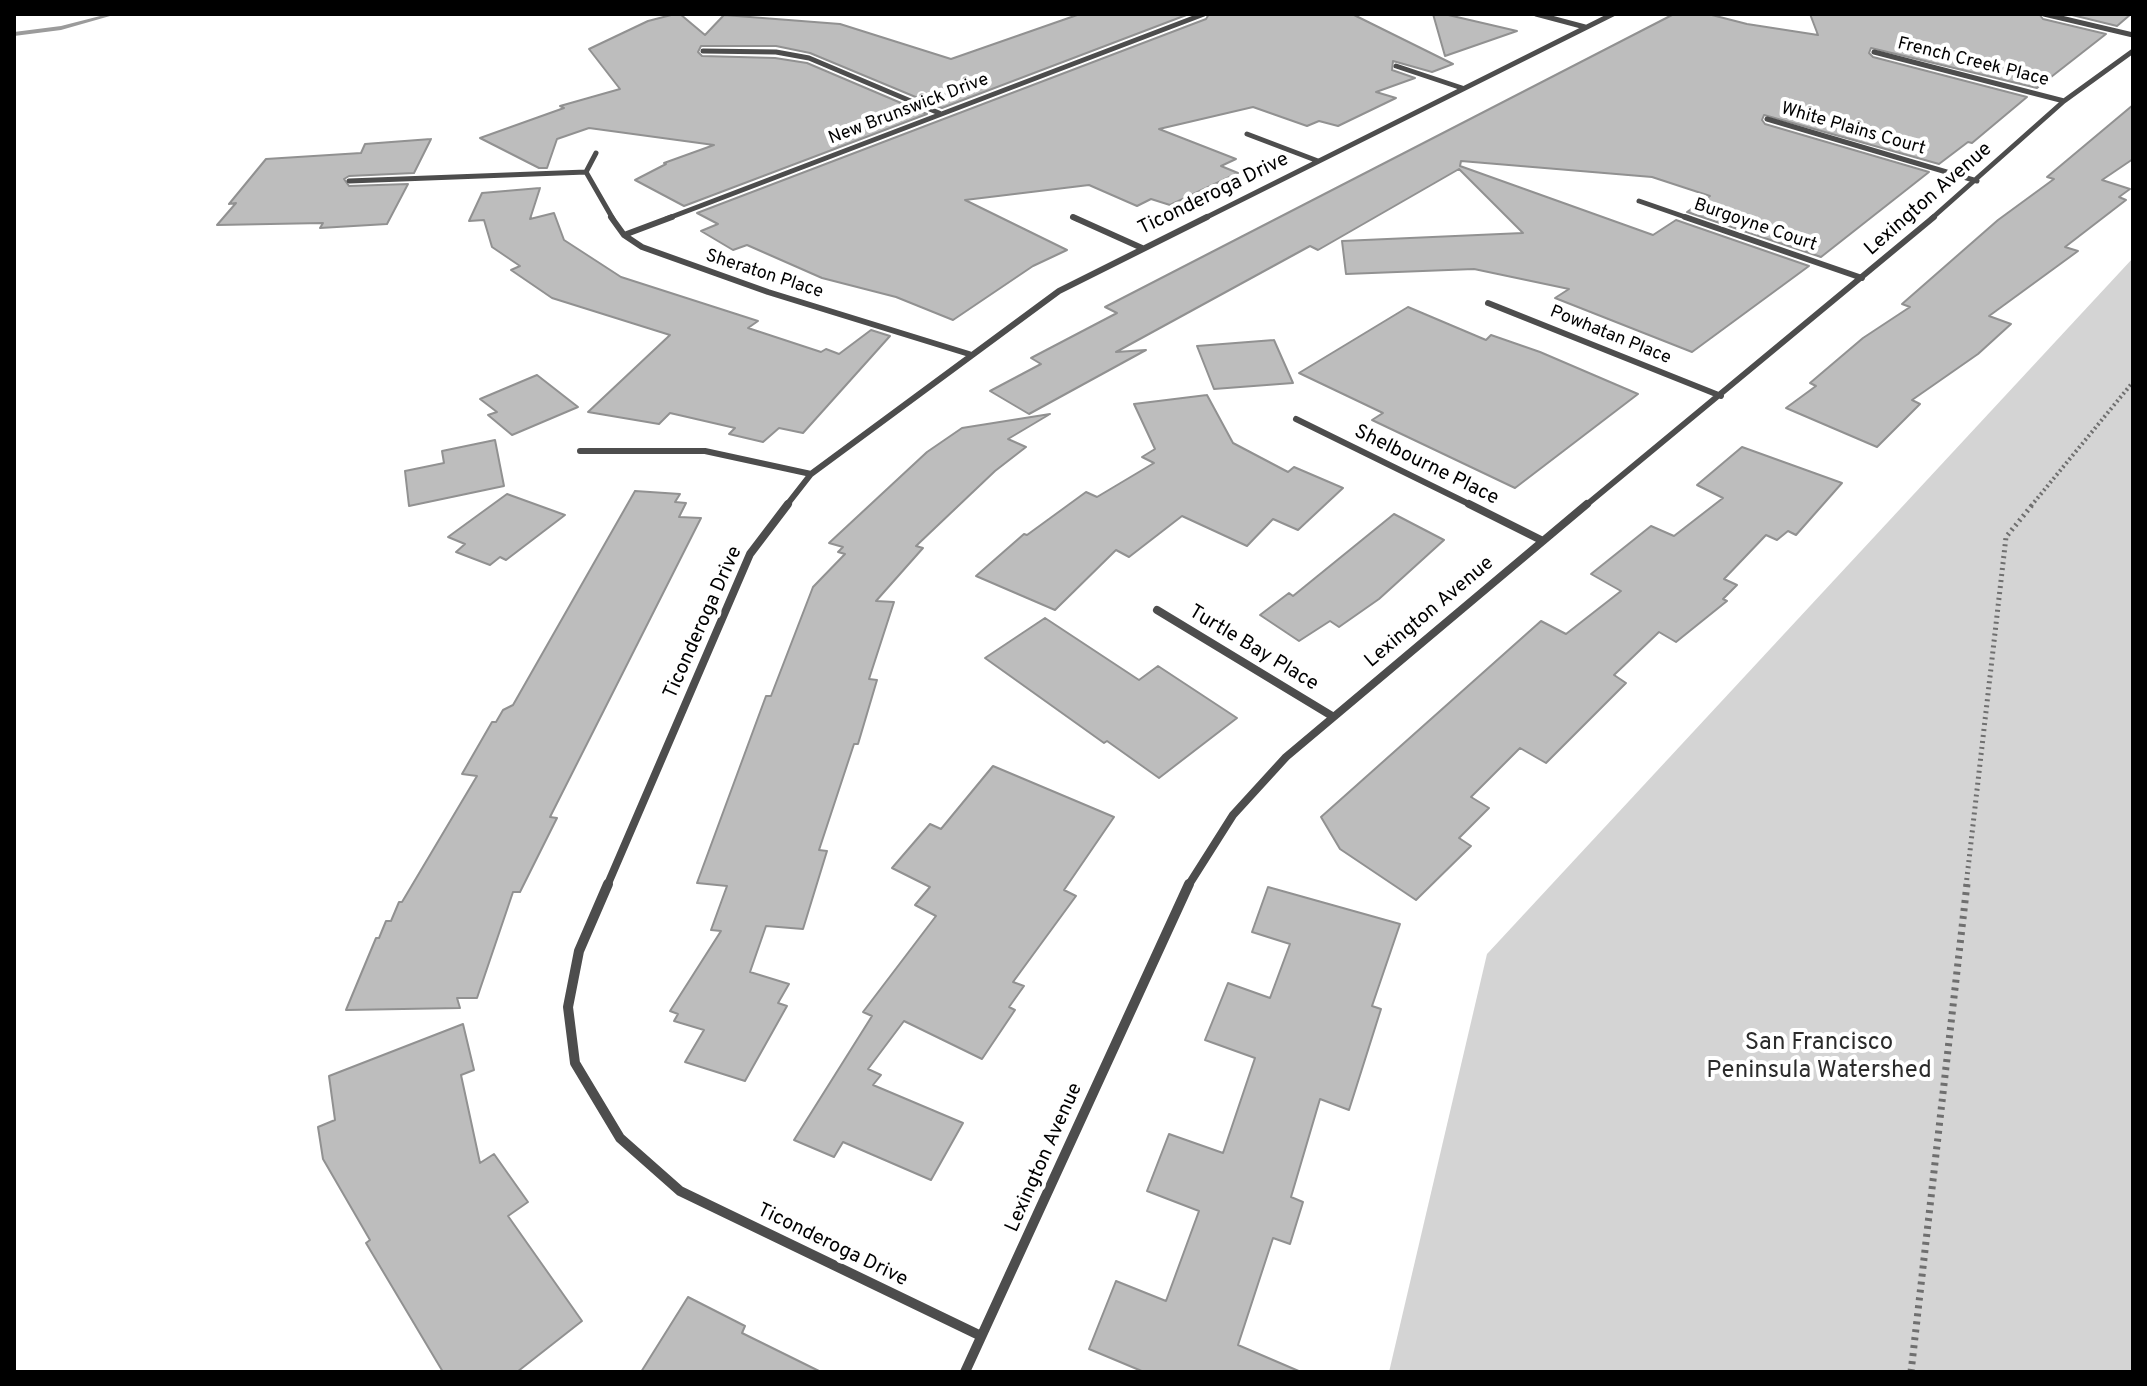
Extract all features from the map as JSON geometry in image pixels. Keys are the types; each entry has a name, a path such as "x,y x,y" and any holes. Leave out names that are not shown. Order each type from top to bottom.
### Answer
{"street":[{"name":"New Brunswick Drive","path":"624,235 1204,14"},
{"path":"1536,14 1586,27"},
{"name":"Ticonderoga Drive","path":"981,1336 680,1191 620,1138 575,1063 568,1007 579,951 750,554 811,474 969,354 1059,291 1613,14"},
{"path":"2044,14 2133,35"},
{"path":"703,51 776,52 809,58 939,114"},
{"name":"Lexington Avenue","path":"965,1372 1182,895 1233,815 1286,757 1332,716 1541,540 1862,278 1977,181 2064,101 2133,51"},
{"name":"French Creek Place","path":"1874,52 2064,101"},
{"path":"1396,66 1462,88"},
{"name":"White Plains Court","path":"1767,119 1977,181"},
{"path":"1247,134 1318,161"},
{"path":"349,181 586,172 596,153"},
{"name":"Sheraton Place","path":"586,172 597,197 624,235 666,258 969,354"},
{"name":"Burgoyne Court","path":"1639,201 1862,278"},
{"path":"1073,217 1142,248"},
{"name":"Powhatan Place","path":"1488,303 1721,396"},
{"name":"Shelbourne Place","path":"1296,419 1541,540"},
{"path":"580,451 705,451 811,474"},
{"name":"Turtle Bay Place","path":"1157,610 1332,716"}],"path":[{"path":"1911,1372 2006,537 2133,382"}],"green space":[{"name":"San Francisco Peninsula Watershed","path":"2133,258 2133,1372 1389,1372 1487,954"}],"building":[{"path":"680,14 705,35 724,15 840,24 951,59 1080,14 1189,14 942,108 810,53 776,46 701,46 698,52 702,56 775,58 807,63 927,114 684,206 635,180 664,163 714,145 589,128 557,139 547,168 539,168 480,138 564,108 560,106 620,89 589,49 648,21"},
{"path":"1209,14 1352,14 1453,64 1432,72 1393,61 1392,70 1415,78 1376,92 1396,98 1338,126 1319,121 1307,126 1253,107 1159,129 1236,159 1221,166 1238,173 1170,205 1151,199 1137,206 1089,185 965,200 1067,250 1033,266 953,320 896,297 822,278 747,245 733,250 701,231 718,224 697,213 1206,19"},
{"path":"1433,14 1444,14 1517,31 1445,56"},
{"path":"1674,14 1708,14 1747,24 1818,35 1810,14 2039,14 2043,19 2106,34 2037,88 1871,48 1869,53 1873,57 2027,97 1972,143 1968,142 1939,164 1764,115 1762,120 1765,124 1929,172 1821,257 1687,212 1710,196 1652,177 1461,161 1460,166 1653,235 1676,220 1809,266 1692,352 1555,298 1569,289 1474,269 1346,274 1342,241 1523,233 1459,169 1318,250 1310,246 1116,352 1146,350 1029,414 990,391 1041,364 1031,358 1117,313 1105,307"},
{"path":"2068,14 2131,14 2117,26"},
{"path":"2133,105 2133,159 2102,180 2130,189 2119,197 2126,200 2065,247 2078,251 1989,316 2011,324 1978,354 1912,400 1920,404 1877,447 1786,408 1816,386 1810,383 1863,338 1910,307 1902,304 1998,220 2054,179 2047,177"},
{"path":"431,139 414,173 349,176 344,179 349,186 408,184 387,224 320,228 323,223 217,225 236,203 229,204 266,159 361,153 365,144"},
{"path":"540,188 530,219 554,213 564,240 621,277 758,321 748,328 821,352 826,349 839,354 871,330 890,336 803,433 779,428 763,442 729,434 735,428 670,413 659,424 588,412 670,335 552,298 511,270 520,266 492,247 484,220 469,221 482,193"},
{"path":"1408,307 1486,340 1491,335 1540,352 1638,394 1515,488 1372,420 1383,413 1299,373"},
{"path":"1274,340 1293,383 1214,389 1197,346"},
{"path":"537,375 578,407 512,435 488,415 497,412 480,399"},
{"path":"1207,395 1233,443 1288,472 1294,467 1343,488 1298,530 1273,519 1247,546 1182,516 1129,557 1116,550 1055,610 976,576 1024,534 1027,535 1086,492 1097,497 1154,463 1142,457 1155,449 1134,404"},
{"path":"1050,414 1008,439 1026,447 995,471 916,546 923,548 876,601 894,602 869,679 877,680 858,744 854,744 819,850 827,851 803,929 766,926 750,972 789,984 778,1003 787,1006 745,1081 685,1062 704,1030 674,1021 678,1014 670,1011 721,931 711,930 727,886 697,883 766,696 771,696 813,587 845,554 838,552 843,547 829,543 927,452 962,428"},
{"path":"495,440 504,486 409,506 405,471 444,463 442,451"},
{"path":"1742,447 1842,483 1796,535 1788,531 1777,540 1766,535 1724,579 1737,585 1723,599 1727,601 1676,642 1659,632 1614,675 1626,683 1546,763 1520,748 1471,797 1489,808 1459,838 1471,846 1416,900 1340,849 1321,817 1541,621 1566,634 1621,591 1591,574 1651,526 1674,536 1723,498 1697,485"},
{"path":"635,491 680,494 675,502 686,503 679,517 701,518 550,817 557,818 520,892 513,892 477,998 457,998 460,1008 346,1010 376,938 379,938 386,921 391,921 399,902 402,902 477,776 462,774 492,722 496,722 503,710 513,705"},
{"path":"507,494 565,515 506,560 500,557 490,565 456,552 465,544 448,537"},
{"path":"1394,514 1444,540 1379,599 1339,627 1330,621 1299,641 1260,615 1289,593 1293,596"},
{"path":"1045,618 1139,680 1158,666 1237,718 1159,778 1107,741 1104,743 985,658"},
{"path":"993,766 1114,817 1064,890 1076,896 1013,982 1024,986 1009,1007 1015,1010 982,1059 904,1021 868,1069 881,1075 873,1085 963,1123 931,1180 843,1142 834,1157 794,1140 872,1016 863,1012 936,916 915,905 930,887 892,868 930,824 941,829"},
{"path":"1268,887 1400,924 1372,1006 1381,1009 1349,1110 1320,1099 1291,1197 1303,1202 1290,1244 1273,1238 1238,1345 1301,1372 1144,1372 1089,1349 1116,1281 1166,1301 1199,1211 1147,1191 1169,1134 1223,1153 1255,1058 1205,1040 1228,983 1270,998 1290,944 1252,932"},
{"path":"463,1024 474,1070 461,1075 480,1163 494,1154 528,1202 508,1216 582,1321 517,1372 443,1372 366,1243 370,1240 323,1159 318,1127 335,1120 329,1076"},
{"path":"688,1297 745,1326 742,1333 821,1372 641,1372"}],"waterway":[{"path":"14,34 61,28 114,14"}]}
